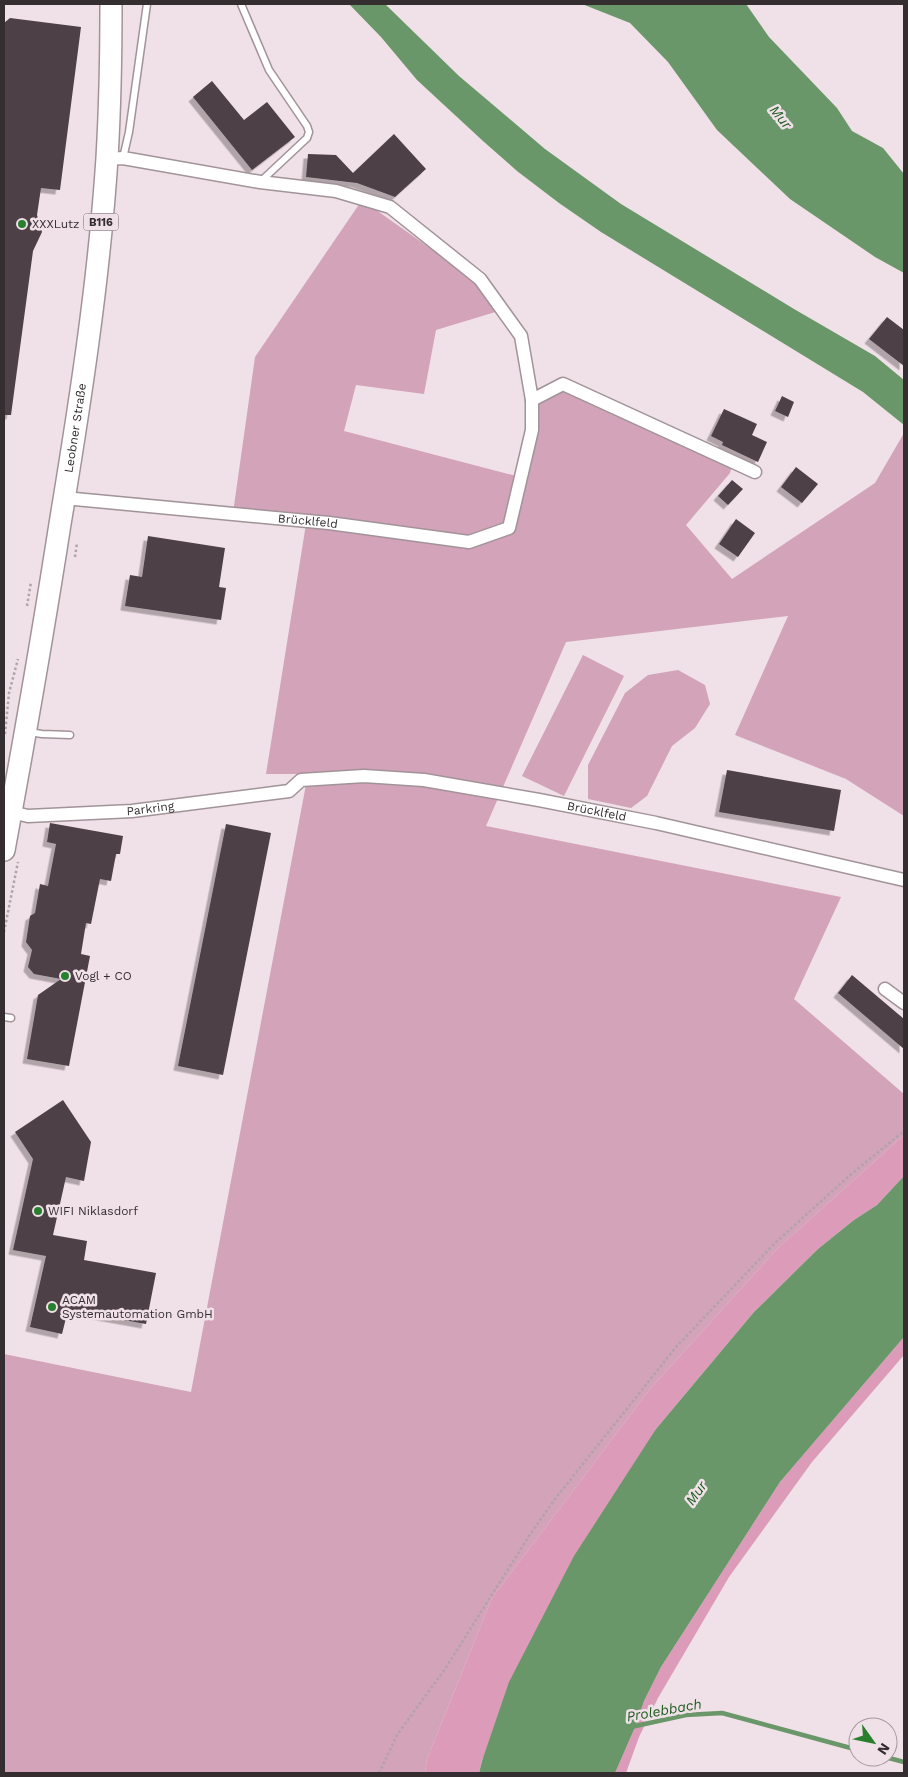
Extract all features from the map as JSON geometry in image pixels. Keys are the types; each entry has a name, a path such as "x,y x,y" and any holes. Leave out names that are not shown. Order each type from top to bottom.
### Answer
{"main road":[{"name":"Leobner Straße","path":"4,850 64,498 89,333 98,257 115,158 111,72 111,4"}],"street":[{"name":"Brücklfeld","path":"64,498 329,523 469,542 509,528 532,430 532,400 521,336 480,279 390,206 336,192 260,182 115,158"},
{"path":"532,400 563,384 755,472"},
{"name":"Brücklfeld","path":"289,791 301,780 364,776 424,780 656,823 904,880"},
{"name":"Parkring","path":"11,812 28,816 132,811 289,791"},
{"path":"885,989 904,1003"}],"lane":[{"path":"115,158 129,132 148,4"},
{"path":"241,4 269,70 307,126 309,132 307,138 260,182"},
{"path":"25,731 70,735"},
{"path":"4,1017 11,1018"}],"path":[{"path":"27,606 32,576"},
{"path":"4,738 9,693 20,654"},
{"path":"379,1773 397,1735 445,1669 539,1521 581,1465 676,1347 775,1243 849,1176 904,1131"}],"shaded area":[{"path":"362,200 485,287 502,310 436,330 424,394 356,385 344,431 520,477 532,400 563,384 733,462 730,473 686,525 732,579 875,483 904,433 904,816 846,779 735,735 788,616 566,642 486,826 841,897 794,999 904,1094 904,1135 777,1249 650,1389 492,1598 427,1759 425,1773 4,1773 4,1354 191,1392 308,774 266,774 306,524 233,513 255,357"},
{"path":"583,655 624,676 564,796 522,776"},
{"path":"678,670 705,685 710,704 695,728 672,746 647,796 631,808 588,799 588,765 625,693 648,675"},
{"path":"904,1135 904,1176 877,1205 854,1220 818,1249 754,1312 656,1429 482,1760 479,1773 425,1773 427,1759 492,1598 650,1389 777,1249"},
{"path":"904,1337 904,1355 812,1462 729,1577 658,1698 639,1737 626,1773 615,1773 636,1725 644,1701 661,1667 780,1482"}],"water":[{"path":"349,4 385,4 459,76 545,149 621,204 875,356 904,380 904,425 863,392 601,232 559,203 517,171 417,80 381,37"},
{"name":"Mur","path":"582,4 746,4 769,37 837,108 852,131 883,148 904,174 904,273 875,257 790,199 717,130 668,62 630,23"},
{"name":"Mur","path":"904,1176 904,1337 780,1482 661,1667 644,1701 636,1725 615,1773 479,1773 509,1682 574,1556 656,1429 754,1312 818,1249 854,1220 877,1205"}],"building":[{"name":"XXXLutz","path":"10,18 81,27 60,190 41,188 37,215 42,232 33,251 11,415 4,415 4,23"},
{"path":"212,81 244,120 267,102 295,137 252,170 193,97"},
{"path":"394,134 426,169 395,197 357,183 306,177 308,154 336,155 353,173"},
{"path":"887,317 904,330 904,366 869,339"},
{"path":"782,396 794,402 788,417 775,411"},
{"path":"724,409 757,424 752,435 767,442 758,462 722,445 723,442 711,436"},
{"path":"796,467 818,484 802,503 781,487"},
{"path":"732,480 743,489 728,505 718,496"},
{"path":"736,519 755,533 738,557 719,544"},
{"path":"148,536 225,548 219,587 226,588 221,620 125,606 130,575 142,577"},
{"path":"727,770 841,790 834,831 719,812"},
{"name":"Vogl + CO","path":"50,823 123,836 120,854 116,854 111,881 100,879 91,924 86,923 81,954 90,956 69,1066 27,1059 38,995 61,979 34,974 28,967 32,950 26,942 30,916 35,913 40,884 48,886 56,844 47,842"},
{"path":"226,824 271,833 223,1075 178,1066"},
{"path":"852,975 904,1019 904,1049 838,993"},
{"path":"63,1100 91,1142 84,1181 66,1177 53,1235 87,1241 84,1260 156,1273 146,1324 68,1310 62,1334 30,1327 46,1256 13,1250 33,1159 15,1132"}],"waterway":[{"name":"Prolebbach","path":"631,1727 686,1715 722,1713 848,1747"},
{"name":"Prolebbach","path":"898,1760 904,1762"}],"place":[{"name":"XXXLutz","path":"22,224"},
{"name":"Vogl + CO","path":"65,976"},
{"name":"WIFI Niklasdorf","path":"38,1211"},
{"name":"ACAM Systemautomation GmbH","path":"52,1307"}]}
